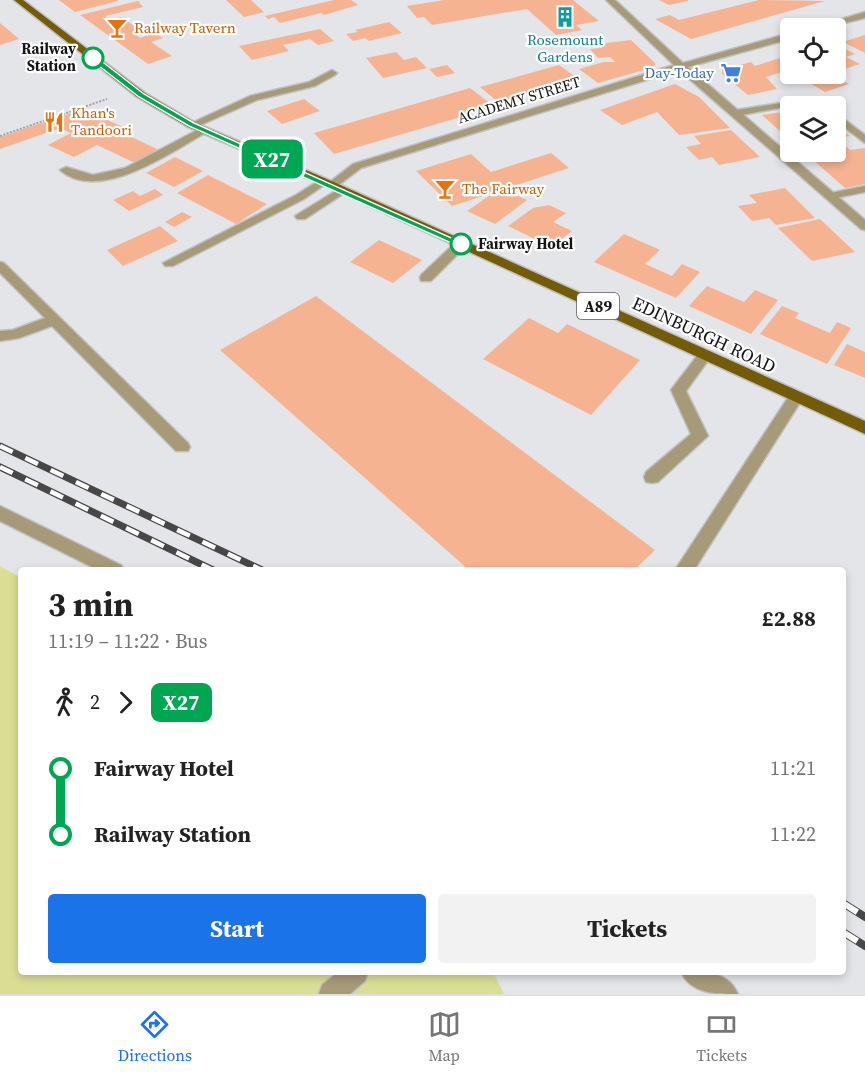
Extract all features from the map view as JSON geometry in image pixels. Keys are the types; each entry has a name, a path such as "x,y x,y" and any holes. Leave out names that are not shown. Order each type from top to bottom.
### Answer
{"main road":[{"name":"A89","path":"18,0 134,90 192,125 332,185"},
{"name":"EDINBURGH ROAD","path":"332,185 865,428"}],"street":[{"path":"610,0 681,66 865,226"},
{"path":"846,20 865,15"},
{"name":"ACADEMY STREET","path":"332,185 357,166 681,66 780,39"},
{"path":"192,125 254,98 312,84 332,73"},
{"path":"735,113 780,107"},
{"path":"846,124 865,140"},
{"path":"66,170 92,179 129,171 203,130"},
{"path":"301,216 332,185"},
{"path":"169,263 300,197 332,185"},
{"path":"830,196 865,189"},
{"path":"426,278 461,244"},
{"path":"0,266 182,447"},
{"path":"0,336 14,335 54,321"},
{"path":"652,477 700,436 678,390 705,355"},
{"path":"686,567 796,397"},
{"path":"0,513 109,567"},
{"path":"331,994 353,975"},
{"path":"698,975 726,994"}],"path":[{"path":"0,136 134,90"}],"green space":[{"path":"0,566 18,576 18,975 494,975 504,994 0,994"}],"building":[{"path":"59,0 118,0 118,1 75,12"},
{"path":"226,0 251,0 264,12 244,17"},
{"path":"334,0 351,0 358,5 324,15 321,13 280,23 274,17 268,19 265,16"},
{"name":"Rosemount Gardens","path":"444,0 573,0 599,21 576,25 582,30 556,35 527,9 432,25 424,17 417,18 407,6"},
{"path":"659,0 688,0 688,1 669,5"},
{"path":"759,0 825,1 691,39 655,19 670,15 679,20"},
{"path":"138,1 143,7 105,16 111,20 121,17 142,31 134,33 140,38 155,33 163,38 151,42 172,56 148,64 80,15"},
{"path":"389,22 402,33 369,41 365,38 353,41 346,34 358,32 355,30"},
{"path":"0,23 19,39 0,45"},
{"path":"320,29 334,41 318,45 310,39 283,45 289,51 252,60 239,46"},
{"path":"865,35 865,53 846,44 846,41"},
{"path":"631,40 656,64 651,68 598,83 579,69 604,62 615,62 610,57 598,58 590,49 602,48 599,44"},
{"path":"846,49 855,54 846,57"},
{"path":"396,52 404,60 416,57 427,68 383,78 366,58"},
{"path":"846,57 860,64 846,69"},
{"path":"780,58 780,73 766,77 777,89 748,95 722,74 722,70 751,62 755,66"},
{"path":"447,65 455,73 437,77 429,69"},
{"path":"559,65 580,80 499,103 480,87"},
{"path":"675,84 699,97 730,128 679,135 657,112 622,125 600,110"},
{"path":"811,84 849,84 825,92"},
{"path":"470,88 495,107 334,154 314,133"},
{"path":"304,99 320,111 282,124 267,111"},
{"path":"86,108 95,116 89,118 94,120 100,117 128,129 121,132 159,150 135,163 97,145 74,157 48,145 71,133 60,128 0,149 0,137"},
{"path":"780,112 780,131 762,115"},
{"path":"731,130 760,157 719,165 712,157 699,160 686,147 701,144 694,136"},
{"path":"846,146 850,150 865,148 865,184 845,188 815,162 846,162"},
{"path":"551,153 569,168 452,206 416,171 471,154 491,172"},
{"path":"175,157 203,171 174,187 146,173"},
{"path":"208,175 267,204 236,224 177,193"},
{"path":"785,188 815,218 776,225 769,218 752,221 738,206 757,203 749,195"},
{"path":"155,189 163,195 129,211 113,200 133,191 140,196"},
{"path":"511,193 527,200 495,224 467,211 492,194"},
{"path":"549,205 566,213 553,222 572,231 551,247 508,226 533,208"},
{"path":"182,212 192,217 174,227 165,222"},
{"path":"820,219 855,252 812,261 778,228"},
{"path":"160,226 178,241 123,266 107,250"},
{"path":"624,234 660,250 645,264 672,276 682,264 700,272 676,298 594,262"},
{"path":"379,240 422,260 393,283 350,262"},
{"path":"707,286 744,302 755,290 778,300 751,334 689,306"},
{"path":"316,296 655,550 637,567 466,567 220,350"},
{"path":"782,306 799,313 795,318 830,333 837,322 851,328 827,364 760,334"},
{"path":"529,318 558,333 567,324 640,360 591,415 483,359"},
{"path":"847,344 865,352 865,378 834,365"}],"railway":[{"path":"0,446 256,567"},
{"path":"0,467 207,567"},
{"path":"846,905 865,917"},
{"path":"846,934 865,946"}],"bus line":[{"name":"X27","path":"93,58 141,95 184,121 461,244"}],"place":[{"name":"Rosemount Gardens","path":"565,17"},
{"name":"Railway Tavern","path":"117,28"},
{"name":"Railway Station","path":"93,58"},
{"name":"Day-Today","path":"731,73"},
{"name":"Khan's Tandoori","path":"54,122"},
{"name":"The Fairway","path":"445,189"},
{"name":"Fairway Hotel","path":"461,244"}]}
